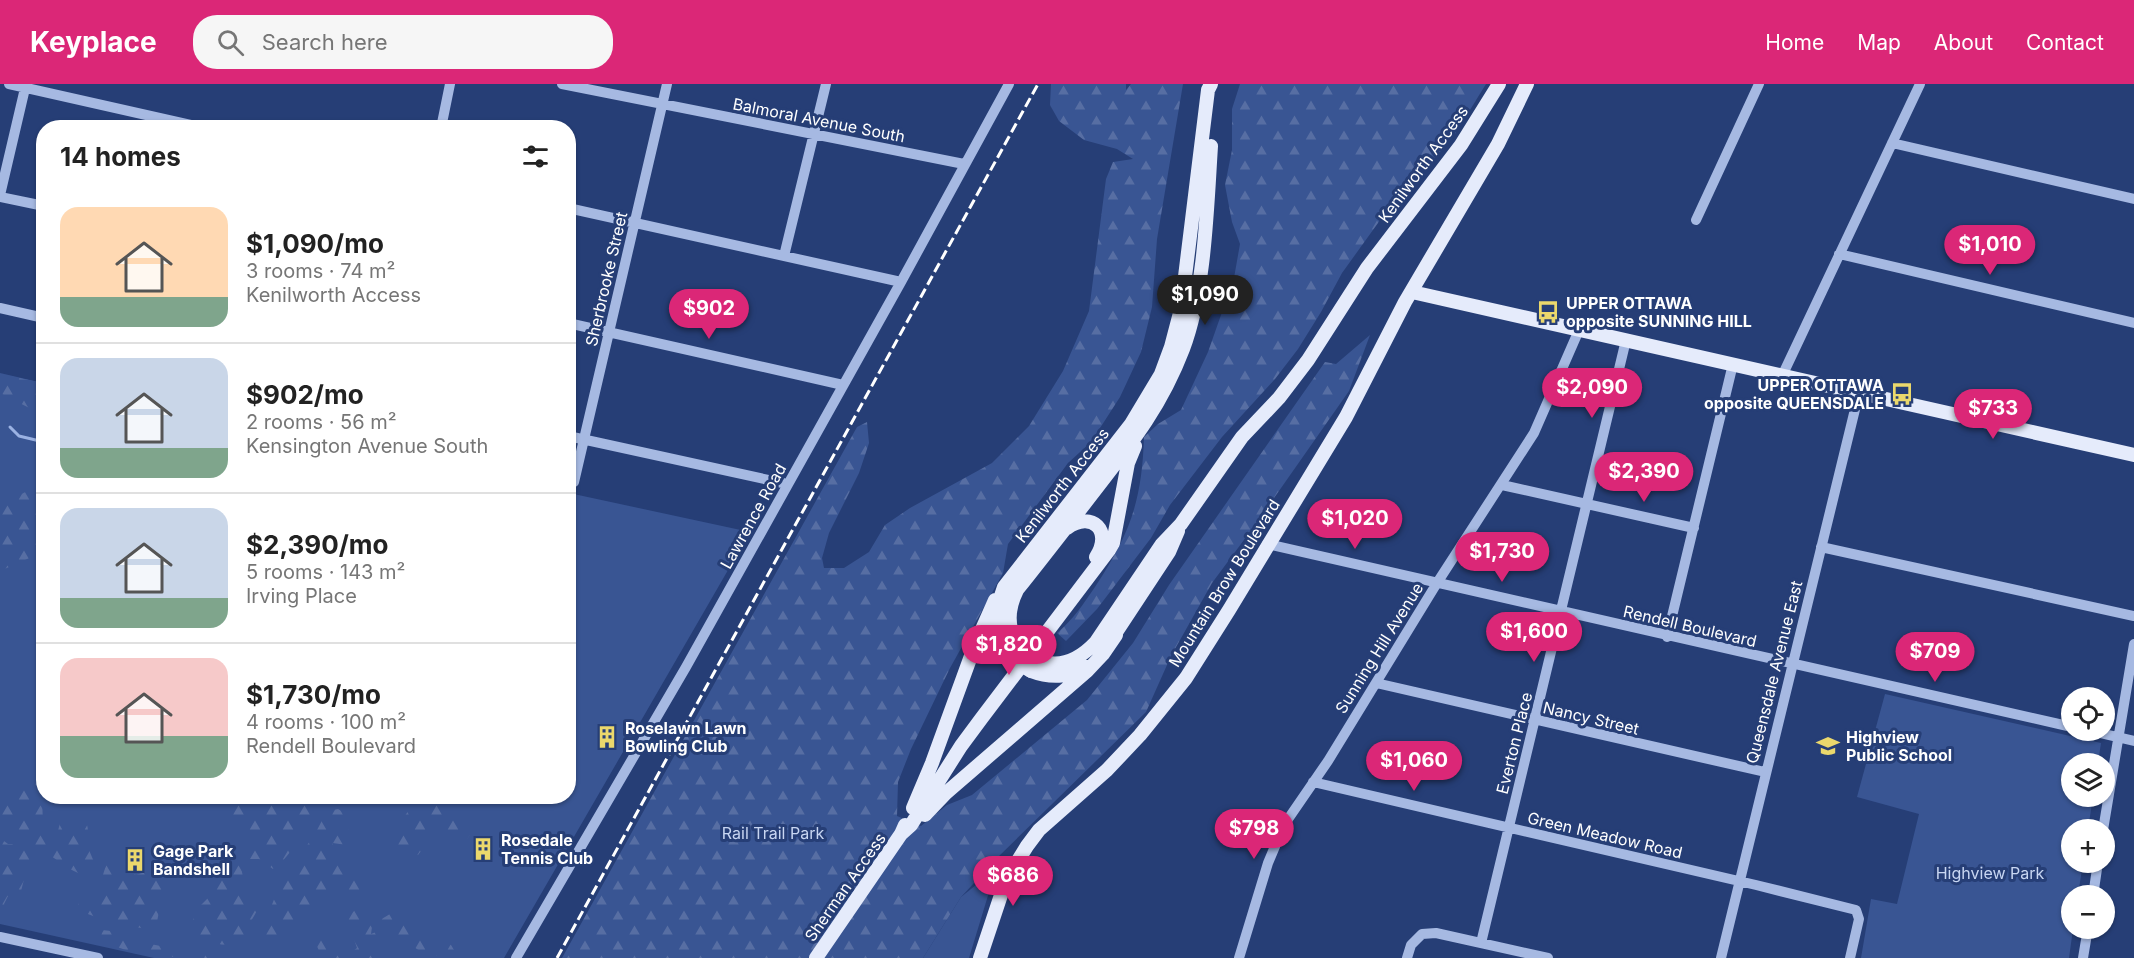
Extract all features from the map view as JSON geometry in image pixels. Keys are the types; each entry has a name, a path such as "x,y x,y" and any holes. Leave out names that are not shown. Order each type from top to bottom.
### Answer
{"main road":[{"name":"Kenilworth Access","path":"1014,649 1009,618 1013,598 1147,422 1164,393 1184,347 1196,296 1208,200 1214,90 1212,84"},
{"name":"Kenilworth Access","path":"1181,524 1169,552 1116,635 1091,663 1078,672 1052,675 1033,665 1026,653 1014,649 999,633 997,617 999,600 1005,587 1131,424 1161,374 1181,309 1208,90 1212,84"},
{"name":"Kenilworth Access","path":"1033,665 1060,663 1078,658 1104,631 1162,544 1181,524 1242,437 1279,398 1308,360 1367,268 1461,145 1499,84"},
{"name":"Mountain Brow Boulevard","path":"980,958 1006,880 1026,846 1054,816 1107,770 1140,735 1186,678 1346,417 1412,292 1498,144 1527,84"},
{"path":"1412,292 2134,454"},
{"path":"906,829 968,736 1109,550 1113,543 1131,454 1147,422"},
{"path":"918,799 980,707 1102,546 1101,530 1093,523 1080,521 1065,529"},
{"path":"906,829 979,636 992,605 1005,587"},
{"path":"906,829 1087,671 1116,635"},
{"name":"Sherman Access","path":"816,958 906,829"}],"street":[{"path":"9,84 170,120"},
{"path":"443,120 450,84"},
{"name":"Balmoral Avenue South","path":"562,84 964,164"},
{"name":"Sherbrooke Street","path":"576,474 667,84"},
{"path":"784,256 826,84"},
{"name":"Lawrence Road","path":"516,958 647,735 901,282 1009,84"},
{"path":"1696,220 1759,84"},
{"path":"1782,376 1920,84"},
{"path":"26,86 0,196 36,204"},
{"path":"1892,143 2134,199"},
{"path":"576,210 901,282"},
{"path":"1839,254 2134,323"},
{"path":"0,308 36,316"},
{"path":"576,325 843,385"},
{"name":"Sunning Hill Avenue","path":"1239,958 1268,863 1284,825 1534,433 1579,330"},
{"name":"Everton Place","path":"1480,943 1536,721 1626,340"},
{"path":"1667,636 1733,364"},
{"name":"Queensdale Avenue East","path":"1721,958 1859,393"},
{"path":"576,438 787,484"},
{"path":"1502,484 1694,528"},
{"name":"Rendell Boulevard","path":"1267,544 2061,725"},
{"path":"1821,547 2134,616"},
{"path":"2105,819 2134,644"},
{"name":"Nancy Street","path":"1376,683 1765,772"},
{"path":"2117,737 2134,741"},
{"name":"Green Meadow Road","path":"1312,782 1855,910 1858,919 1850,958"},
{"path":"1407,958 1411,945 1422,934 1436,933 1480,943 1513,955 1548,958"},
{"path":"0,937 98,958"},
{"path":"2083,958 2086,939"}],"green space":[{"name":"Rail Trail Park","path":"1051,84 1126,84 1126,90 1131,84 1183,84 1157,239 1152,307 1141,352 1120,397 1091,442 1068,463 1008,544 1003,573 950,668 911,749 898,782 897,816 921,826 947,805 972,795 1087,700 1133,643 1169,585 1325,362 1336,364 1370,335 1349,391 1212,583 1171,656 1146,712 998,857 961,897 923,958 562,958 857,427 867,422 869,443 859,473 829,533 822,558 824,568 844,568 869,552 885,525 910,508 992,463 1029,426 1063,371 1089,311 1106,179 1113,162 1133,159 1117,149 1084,140 1059,121 1050,105"},
{"path":"1240,84 1486,84 1455,134 1429,165 1396,198 1342,273 1298,349 1275,379 1222,437 1170,505 1151,538 1097,609 1066,641 1057,633 1073,617 1095,587 1117,550 1132,516 1140,480 1144,437 1158,424 1181,410 1208,352 1234,278 1240,244 1232,222 1225,185 1232,150 1232,109"},
{"path":"0,373 36,381 36,804 576,804 576,495 750,532 504,958 154,958 0,924"},
{"path":"0,374 36,382 36,411 0,393"},
{"path":"36,487 36,555 0,571 0,505"},
{"name":"Highview Park","path":"1885,694 2061,734 2061,741 2101,743 2100,753 2061,753 2061,807 2091,807 2090,819 2061,819 2061,873 2081,873 2080,885 2061,885 2061,939 2072,939 2069,958 1861,958 1871,899 1897,904 1919,814 1857,797"},
{"path":"30,778 36,781 36,804 42,804 43,817 50,838 56,838 62,816 76,816 84,820 88,829 86,843 97,869 89,876 83,875 51,856 40,865 27,868 21,891 10,892 4,904 6,911 3,917 0,916 0,838 8,844 13,844 15,837 6,821 0,819 0,791 13,795 16,782"},
{"path":"215,804 317,804 301,836 280,864 273,869 259,859 248,859 241,867 242,892 252,893 261,890 261,898 243,936 236,943 223,945 208,940 189,929 199,907 213,893 228,868 252,847 252,842"},
{"path":"413,804 451,804 445,816 458,819 470,835 466,840 454,843 435,832 418,855 405,856 395,846 393,833"},
{"path":"338,809 349,815 349,836 346,845 333,843 332,852 341,871 360,875 369,892 360,897 331,888 289,936 271,940 260,936 278,889 316,832 327,811"},
{"path":"115,858 136,875 151,872 165,879 157,922 150,930 104,920 77,910 79,901 96,897 107,862"},
{"path":"986,877 990,889 969,958 923,958 961,897"},
{"path":"359,907 368,907 374,912 371,934 376,932 380,920 390,914 451,945 454,950 452,954 434,956 420,951 400,938 370,945 374,958 322,958 314,939 315,926 322,927 347,952 353,951 357,948 354,939 344,929 344,919"},
{"path":"102,930 140,942 222,958 140,953 110,944 101,937"}],"waterway":[{"path":"10,427 19,436 36,440"}],"railway":[{"path":"557,958 1038,84"}],"place":[{"name":"UPPER OTTAWA opposite SUNNING HILL","path":"1548,312"},
{"name":"UPPER OTTAWA opposite QUEENSDALE","path":"1902,394"},
{"name":"Roselawn Lawn Bowling Club","path":"607,737"},
{"name":"Highview Public School","path":"1828,746"},
{"name":"Rosedale Tennis Club","path":"483,849"},
{"name":"Gage Park Bandshell","path":"135,860"}]}
